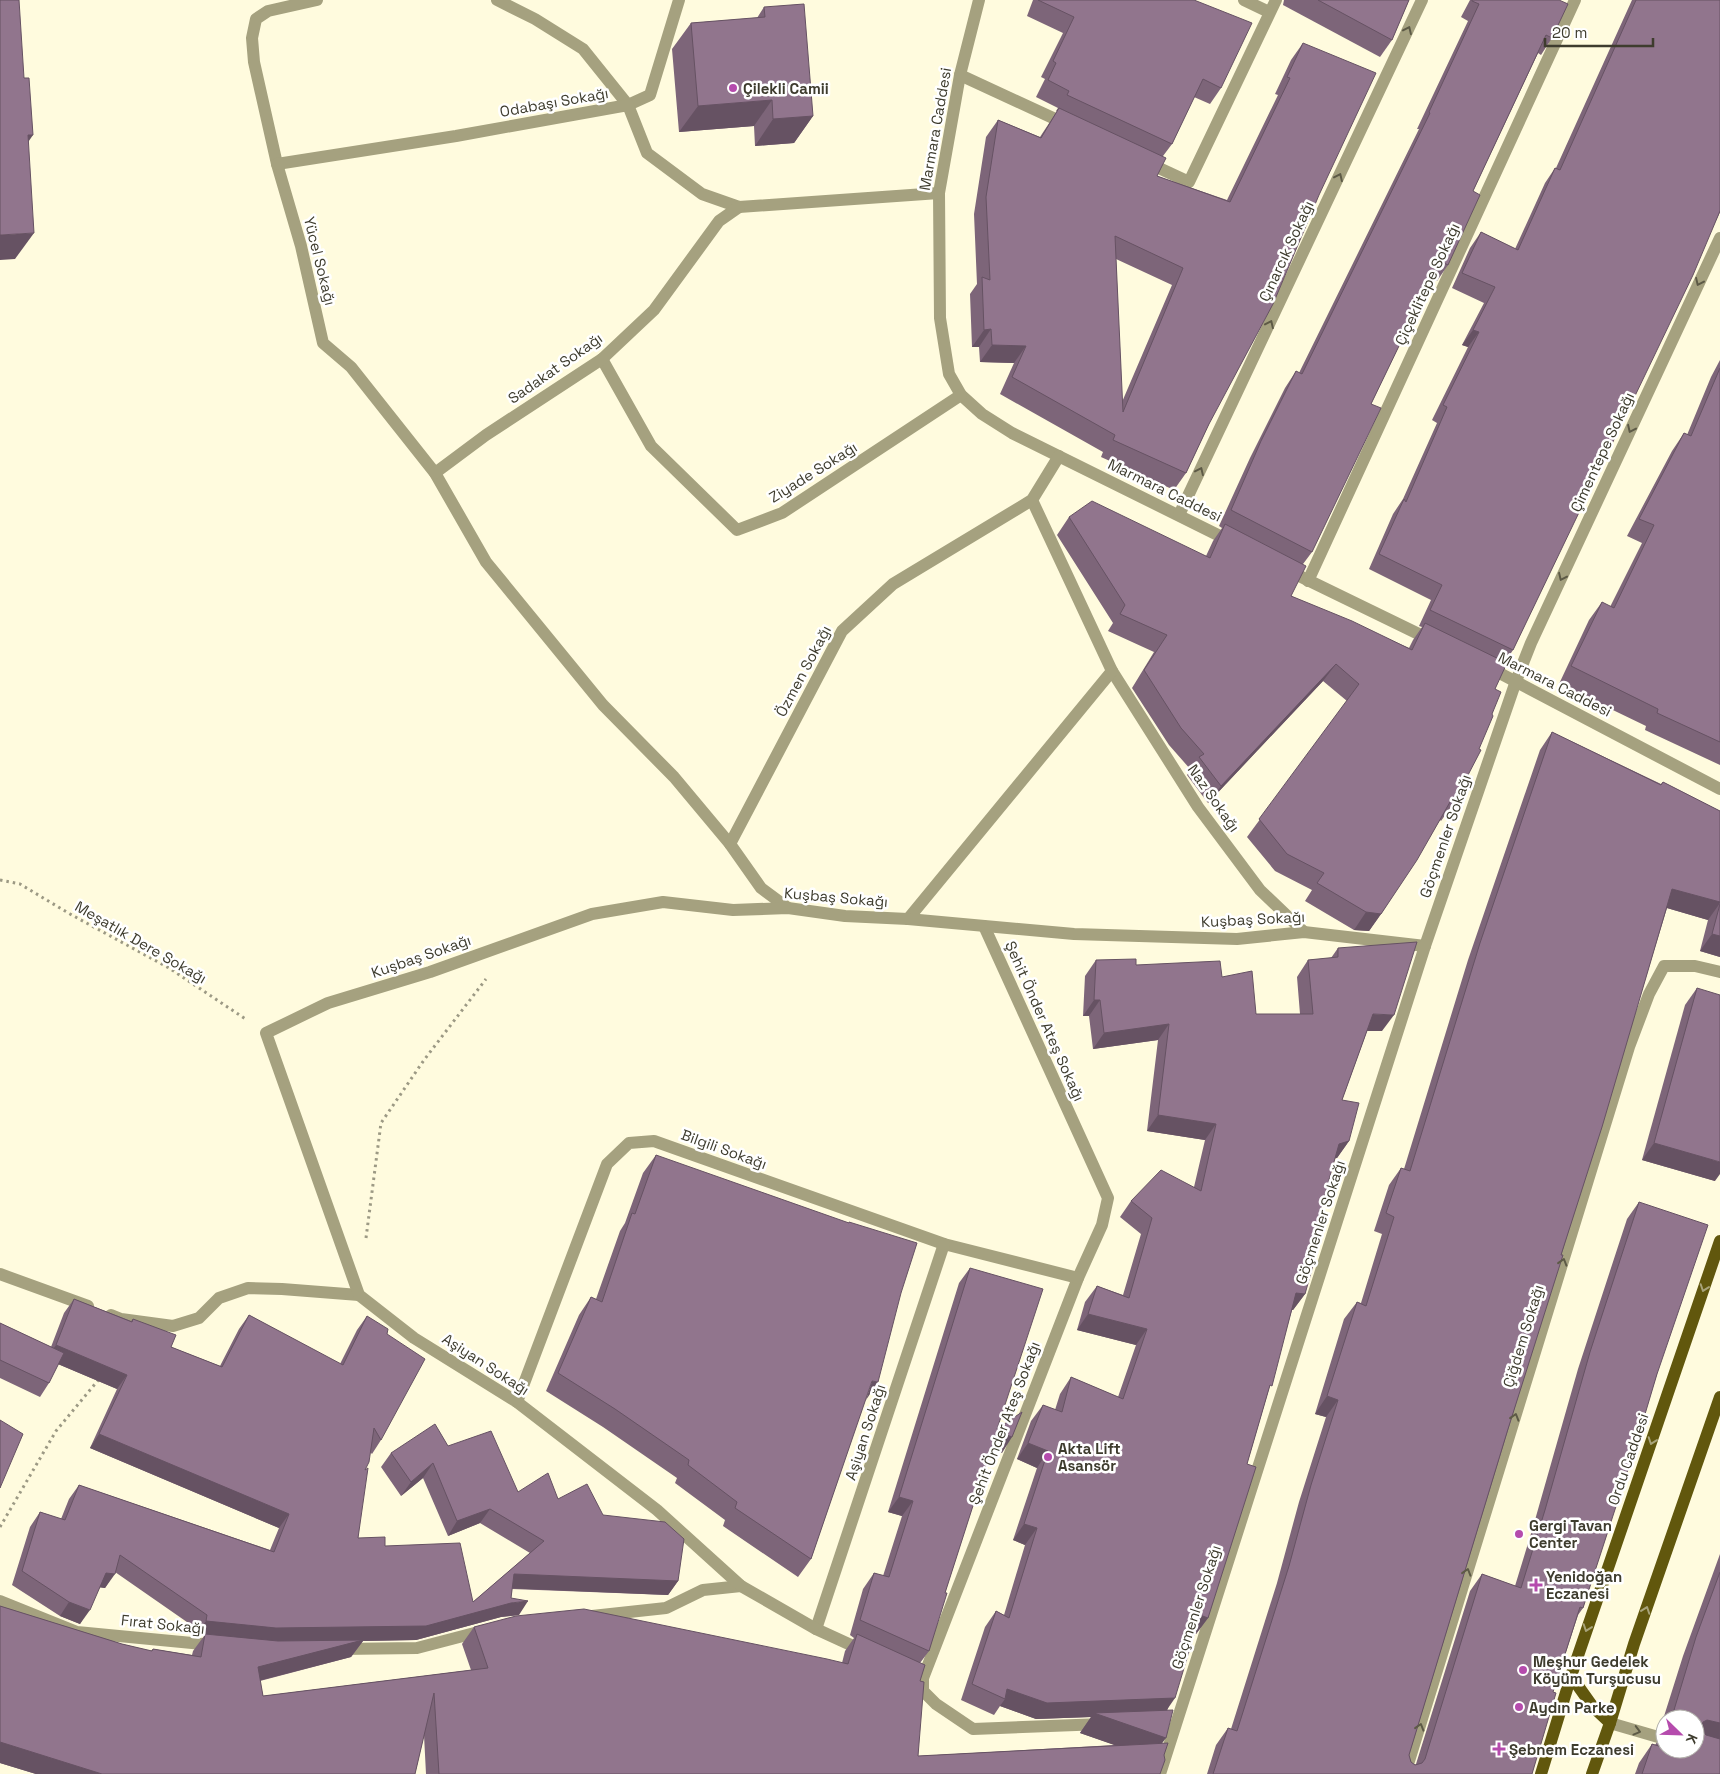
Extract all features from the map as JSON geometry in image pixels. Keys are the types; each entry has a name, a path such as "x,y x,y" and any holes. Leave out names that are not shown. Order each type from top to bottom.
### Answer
{"main road":[{"name":"Ordu Caddesi","path":"1540,1774 1571,1676 1720,1242"},
{"path":"1592,1774 1610,1724 1634,1644 1720,1397"},
{"path":"1571,1676 1593,1707 1610,1724"}],"street":[{"name":"Yücel Sokağı","path":"318,0 268,11 256,19 252,38 254,62 277,164 301,246 323,343 351,366 435,473 486,562 604,705 674,777 730,844 761,888 788,908"},
{"path":"497,0 535,19 583,48 628,105 650,95 679,0"},
{"name":"Marmara Caddesi","path":"979,0 960,75 939,192 940,318 949,374 961,395 982,414 1012,433 1240,546"},
{"path":"1244,0 1269,12"},
{"path":"1137,157 1190,182 1276,0"},
{"name":"Çınarcık Sokağı","path":"1179,515 1422,0"},
{"name":"Çiçeklitepe Sokağı","path":"1308,581 1575,0"},
{"path":"960,75 1075,128"},
{"name":"Odabaşı Sokağı","path":"277,164 456,136 628,105 647,153 702,194 739,207 939,192"},
{"name":"Sadakat Sokağı","path":"435,473 486,435 602,359 654,310 719,221 739,207"},
{"name":"Çimentepe Sokağı","path":"1516,681 1535,634 1720,238"},
{"name":"Ziyade Sokağı","path":"602,359 651,446 738,530 782,513 961,395"},
{"name":"Özmen Sokağı","path":"730,844 842,631 893,584 1032,500 1059,456"},
{"name":"Naz Sokağı","path":"1032,500 1112,671 1209,822 1260,890 1304,932"},
{"path":"1274,564 1444,646"},
{"name":"Marmara Caddesi","path":"1480,664 1516,681 1720,789"},
{"path":"908,919 1112,671"},
{"name":"Göçmenler Sokağı","path":"1160,1774 1171,1722 1425,946 1516,681"},
{"name":"Kuşbaş Sokağı","path":"266,1033 328,1003 430,972 592,914 663,902 733,910 788,908 845,916 908,919 1074,934 1237,939 1304,932 1425,946"},
{"name":"Şehit Önder Ateş Sokağı","path":"984,926 1108,1198 1102,1225 1078,1278 919,1676 923,1691 936,1704 972,1729 1118,1724"},
{"name":"Çiğdem Sokağı","path":"1405,1774 1629,1047 1649,994 1664,966 1695,966 1720,972"},
{"path":"0,1274 121,1319 173,1326 199,1318 218,1298 248,1288 359,1295 266,1033"},
{"name":"Bilgili Sokağı","path":"517,1402 607,1164 629,1143 654,1141 944,1244 1078,1278"},
{"name":"Aşiyan Sokağı","path":"816,1629 944,1244"},
{"name":"Aşiyan Sokağı","path":"359,1295 414,1338 517,1402 657,1510 740,1586 816,1629 878,1658"},
{"path":"580,1617 666,1608 703,1590 740,1586"},
{"name":"Fırat Sokağı","path":"0,1601 77,1632 228,1647"},
{"path":"332,1649 418,1648 502,1625"},
{"path":"1610,1724 1655,1736"}],"path":[{"name":"Meşatlık Dere Sokağı","path":"0,880 20,884 70,914 169,968 266,1033"},
{"path":"365,1248 381,1124 424,1060 488,977"},
{"path":"0,1526 56,1432 99,1380 102,1372"}],"building":[{"path":"0,0 19,0 24,78 29,78 33,135 28,135 34,233 0,235"},
{"path":"1038,0 1194,0 1252,23 1221,88 1203,79 1172,144 1067,95 1069,91 1048,80 1056,63 1053,61 1074,17"},
{"path":"1318,0 1409,0 1392,40"},
{"path":"1472,0 1559,0 1568,4 1552,38 1546,35 1473,191 1480,195 1448,265 1440,261 1371,404 1381,408 1312,552 1231,510 1261,441 1296,371 1302,374 1430,113 1479,4"},
{"path":"1636,0 1720,0 1720,211 1693,275 1513,650 1430,610 1442,585 1379,554 1404,499 1406,502 1447,407 1443,405 1479,332 1473,330 1495,287 1462,273 1481,232 1518,250 1555,168 1560,170"},
{"path":"804,4 813,116 773,119 772,100 698,106 691,23 765,17 764,7"},
{"path":"1303,43 1376,73 1319,195 1273,304 1209,424 1186,473 1113,440 1115,435 1012,377 1026,346 992,345 991,329 984,330 982,277 990,280 986,197 998,120 1041,138 1059,108 1166,158 1157,176 1230,202 1290,78 1287,77","holes":["1115,236 1183,268 1123,412"]},
{"path":"1720,368 1720,742 1657,713 1658,709 1571,666 1602,602 1614,608 1654,525 1639,519 1684,433 1691,436"},
{"path":"1092,501 1210,558 1225,524 1306,566 1291,596 1352,621 1412,650 1425,623 1507,663 1495,689 1501,692 1479,749 1481,750 1453,804 1450,802 1417,860 1381,914 1366,912 1317,883 1324,873 1287,854 1259,819 1359,684 1336,664 1221,786 1199,757 1204,754 1181,728 1144,670 1167,635 1120,614 1125,605 1069,517"},
{"path":"1552,732 1661,785 1663,782 1720,811 1720,902 1672,889 1602,1127 1561,1255 1563,1255 1409,1755 1411,1762 1415,1765 1422,1763 1425,1759 1482,1574 1521,1588 1590,1352 1639,1202 1708,1225 1657,1374 1583,1608 1580,1607 1553,1692 1556,1693 1532,1774 1213,1774 1228,1728 1237,1731 1289,1566 1311,1485 1338,1400 1327,1396 1357,1302 1366,1306 1394,1217 1386,1213 1401,1168 1410,1171 1480,943"},
{"path":"1720,904 1720,936 1712,934"},
{"path":"1417,942 1394,1015 1373,1014 1342,1100 1359,1103 1349,1141 1339,1144 1314,1233 1322,1234 1305,1294 1296,1293 1272,1386 1270,1385 1247,1464 1256,1467 1208,1618 1200,1615 1175,1698 1047,1703 1007,1689 1005,1699 972,1684 996,1611 1009,1618 1037,1528 1024,1524 1048,1451 1028,1443 1043,1405 1062,1412 1071,1377 1123,1399 1147,1329 1088,1314 1097,1286 1129,1298 1152,1218 1131,1201 1161,1170 1201,1191 1216,1124 1158,1115 1169,1024 1104,1033 1100,1000 1094,1000 1096,960 1136,959 1136,965 1220,961 1222,977 1252,971 1256,1014 1313,1014 1308,960 1338,957 1338,948"},
{"path":"1697,988 1720,995 1720,1162 1654,1143"},
{"path":"656,1155 849,1223 917,1243 901,1293 878,1382 872,1381 811,1559 735,1508 737,1502 688,1465 689,1460 615,1409 558,1373 591,1297 602,1302 632,1213 635,1214"},
{"path":"970,1268 1043,1289 997,1429 1022,1412 1012,1437 997,1431 945,1593 947,1593 929,1651 860,1620 874,1573 889,1577 913,1501 899,1497"},
{"path":"74,1299 132,1322 133,1319 176,1335 171,1347 222,1367 249,1315 343,1365 367,1316 388,1329 387,1334 425,1359 381,1440 374,1428 369,1462 365,1470 368,1468 358,1538 385,1537 385,1546 460,1543 473,1602 544,1541 490,1509 457,1521 433,1463 411,1482 391,1453 435,1424 448,1446 491,1431 518,1492 548,1473 558,1499 587,1484 603,1515 665,1522 684,1539 678,1581 514,1574 511,1598 528,1601 511,1603 426,1626 276,1628 206,1621 207,1615 120,1555 115,1574 106,1573 90,1610 69,1602 22,1571 40,1512 65,1520 79,1485 274,1552 289,1514 99,1434 127,1375 56,1345"},
{"path":"0,1323 64,1353 49,1383 0,1360"},
{"path":"0,1420 23,1434 0,1488"},
{"path":"1720,1572 1720,1723 1705,1721 1705,1709 1674,1709 1696,1637"},
{"path":"0,1606 122,1644 152,1651 153,1649 201,1657 205,1634 278,1641 363,1640 258,1667 263,1696 488,1668 474,1627 516,1616 584,1609 848,1664 857,1634 925,1665 920,1681 924,1682 918,1756 1168,1743 1160,1774 439,1774 434,1693 415,1774 102,1774 0,1742"},
{"path":"1173,1710 1166,1738 1094,1713"},
{"path":"1705,1734 1720,1739 1720,1774 1642,1774 1652,1744 1655,1745 1655,1759 1705,1759"}],"place":[{"name":"Çilekli Camii","path":"733,88"},
{"name":"Akta Lift Asansör","path":"1048,1457"},
{"name":"Gergi Tavan Center","path":"1519,1534"},
{"name":"Yenidoğan Eczanesi","path":"1536,1585"},
{"name":"Meşhur Gedelek Köyüm Turşucusu","path":"1523,1670"},
{"name":"Aydın Parke","path":"1519,1707"},
{"name":"Şebnem Eczanesi","path":"1499,1749"}]}
